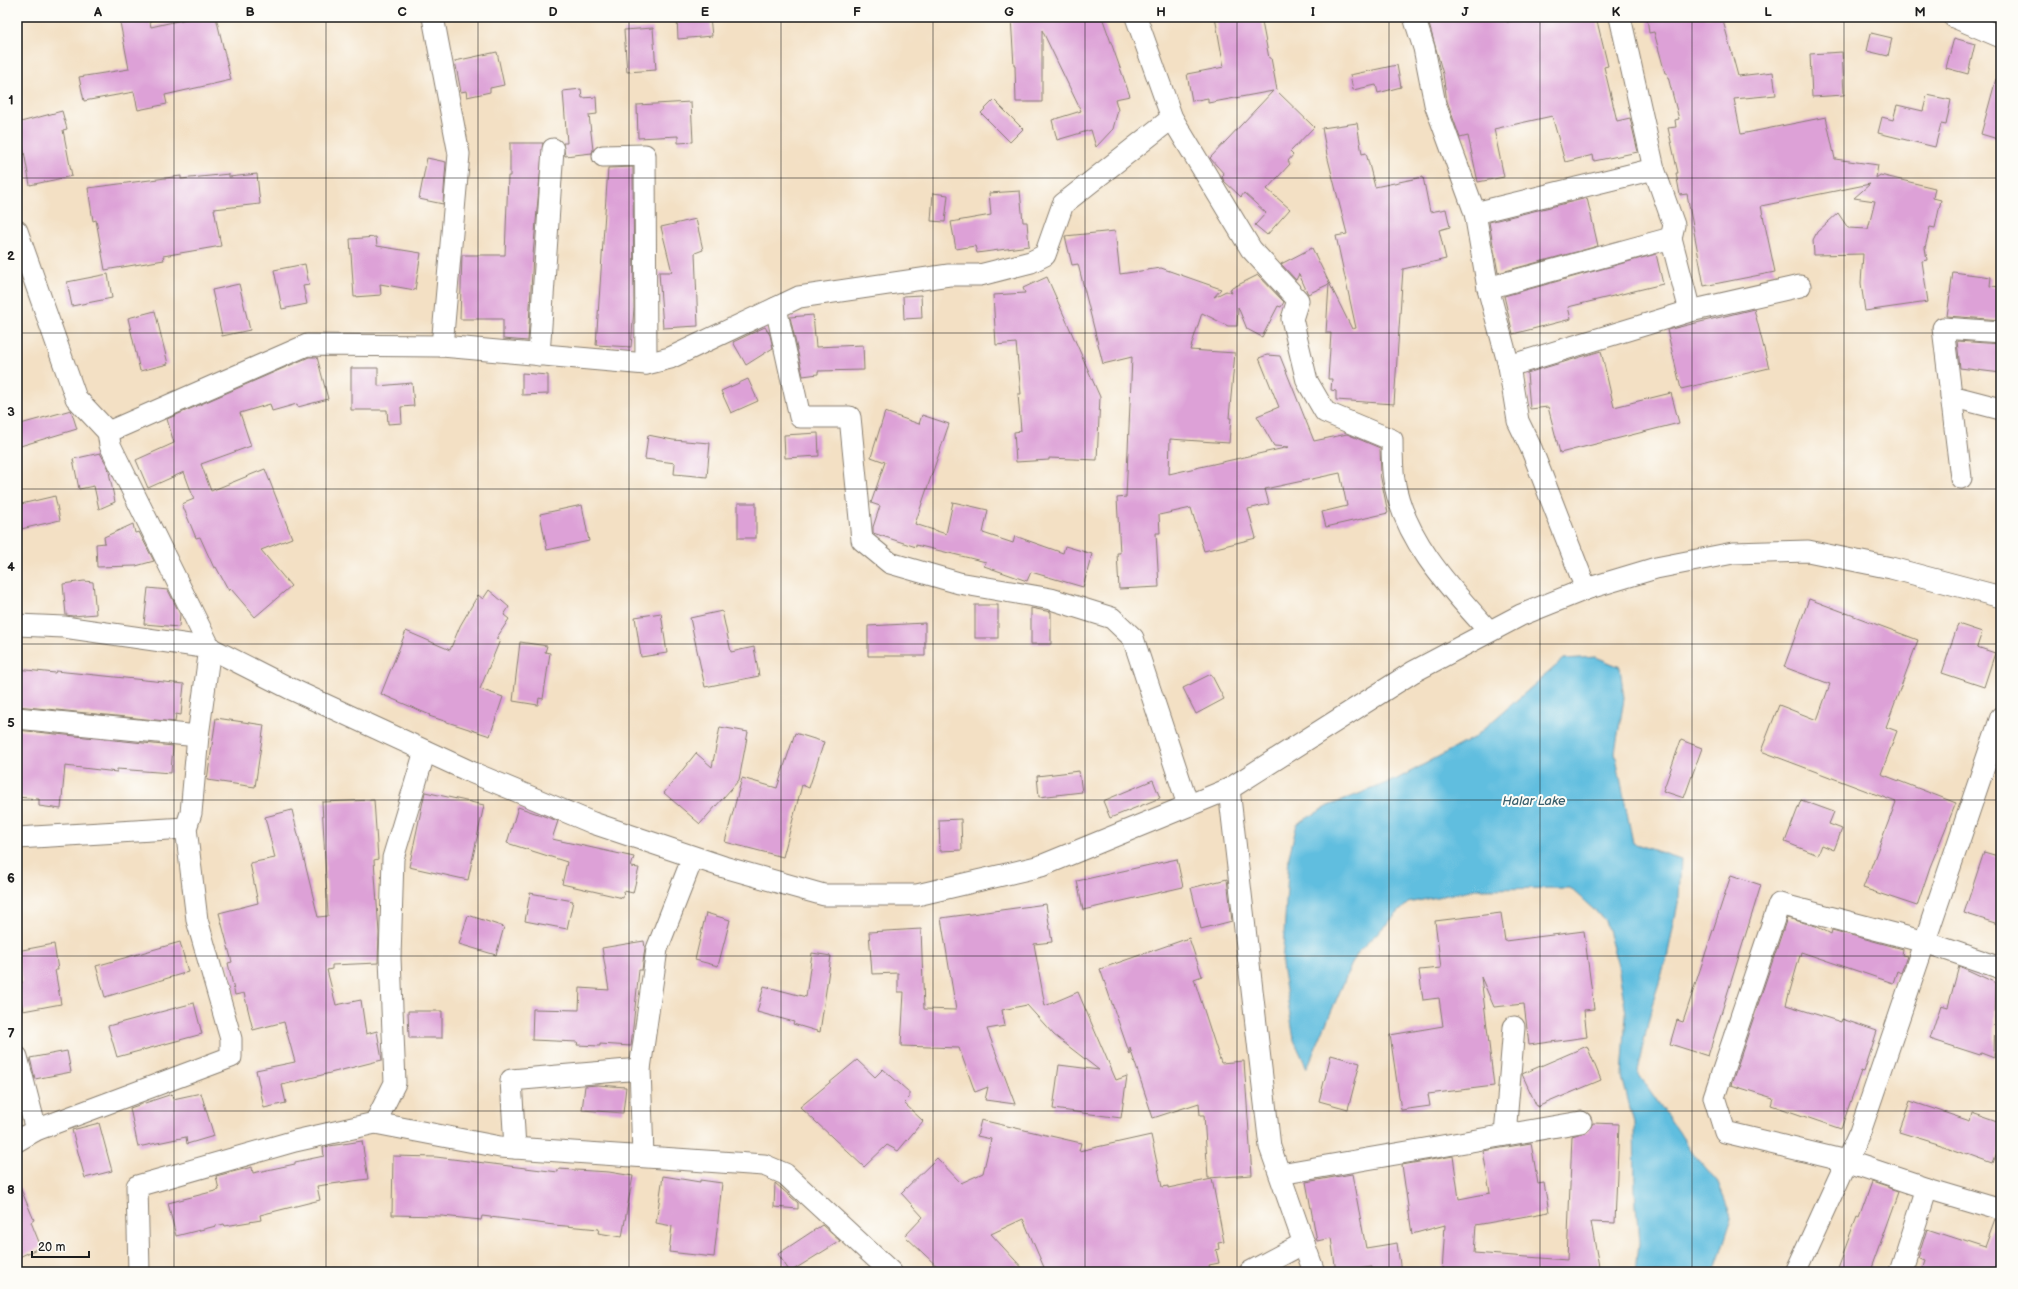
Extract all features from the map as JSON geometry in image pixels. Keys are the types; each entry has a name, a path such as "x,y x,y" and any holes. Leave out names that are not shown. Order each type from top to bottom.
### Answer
{"street":[{"path":"433,17 459,154 442,346"},
{"path":"1136,17 1172,118 1251,249 1298,300 1292,319 1307,380 1325,412 1392,440 1394,480 1406,522 1446,584 1489,631"},
{"path":"1414,17 1424,48 1435,104 1475,212 1488,288 1509,366 1518,421 1531,448 1586,589"},
{"path":"1620,17 1654,169 1674,225 1671,238 1690,311"},
{"path":"1954,17 2001,37"},
{"path":"108,432 307,345 442,346 646,364 670,358 799,297 949,275 980,275 1031,262 1045,255 1063,204 1172,118"},
{"path":"539,355 553,149"},
{"path":"603,156 645,155 646,364"},
{"path":"1475,212 1654,169"},
{"path":"17,231 76,398 108,432 110,445 210,648 198,736 191,813 186,828 197,920 231,1039 231,1057 36,1130 17,1141"},
{"path":"1488,288 1671,238"},
{"path":"1509,366 1690,311 1800,286"},
{"path":"776,308 800,417 850,417 862,540 890,563 959,583 1051,599 1112,618 1133,638 1188,805"},
{"path":"1961,478 1942,328 2001,332"},
{"path":"1951,396 2001,409"},
{"path":"17,625 64,627 210,648 289,688 425,750 593,823 693,857 824,895 917,895 1041,866 1229,789 1413,672 1489,631 1521,615 1586,589 1656,568 1733,553 1808,551 1891,568 2001,597"},
{"path":"1796,1272 1860,1132 2001,717"},
{"path":"17,718 198,736"},
{"path":"375,1123 395,1083 390,958 393,858 425,750"},
{"path":"1229,789 1270,1147 1314,1272"},
{"path":"17,838 186,828"},
{"path":"643,1156 640,1069 657,949 693,857"},
{"path":"2000,1205 1927,1188 1846,1161 1725,1132 1714,1097 1779,904 1925,942 2001,968"},
{"path":"1506,1135 1514,1027"},
{"path":"17,1057 36,1130"},
{"path":"515,1148 511,1080 640,1069"},
{"path":"1280,1174 1581,1122"},
{"path":"139,1272 137,1186 295,1141 375,1123 515,1148 764,1164 785,1174 891,1272"},
{"path":"1900,1272 1927,1188"},
{"path":"1250,1272 1304,1243"}],"water":[{"name":"Halar Lake","path":"1596,657 1620,667 1624,699 1615,752 1633,843 1681,859 1679,898 1667,958 1652,1005 1637,1072 1694,1154 1717,1181 1732,1218 1714,1272 1636,1272 1639,1243 1635,1191 1634,1123 1622,1077 1626,1013 1618,966 1605,920 1570,888 1476,889 1408,903 1356,954 1307,1068 1294,1040 1282,965 1289,856 1297,824 1328,806 1397,779 1473,738 1564,659"}],"building":[{"path":"119,17 149,17 151,27 195,17 216,17 231,80 165,95 167,104 138,110 134,92 84,101 79,77 129,69"},
{"path":"677,17 710,17 712,36 678,39"},
{"path":"1011,17 1102,17 1130,96 1115,99 1118,110 1113,129 1096,147 1091,130 1057,140 1052,120 1081,111 1042,30 1042,102 1016,102"},
{"path":"1215,17 1261,17 1269,58 1271,58 1276,90 1314,127 1290,152 1293,155 1288,161 1290,164 1267,189 1290,209 1267,235 1255,225 1266,213 1244,193 1241,197 1224,181 1222,177 1224,174 1210,158 1273,91 1208,103 1208,98 1192,101 1187,74 1224,67"},
{"path":"1427,17 1506,17 1507,22 1530,17 1596,17 1608,66 1604,67 1617,121 1630,118 1638,152 1594,161 1593,155 1565,162 1552,116 1494,129 1504,177 1478,182 1468,136 1460,138 1447,101 1443,74"},
{"path":"1647,17 1722,17 1738,76 1773,72 1776,95 1734,99 1741,134 1826,117 1835,159 1878,165 1876,178 1880,175 1935,188 1933,198 1941,200 1935,228 1930,227 1925,248 1927,260 1922,261 1928,302 1865,311 1861,283 1863,254 1814,255 1813,240 1817,232 1838,213 1848,228 1868,229 1875,201 1854,198 1870,184 1761,206 1775,272 1704,286 1687,194 1680,195 1676,173 1678,173 1668,128 1676,127 1675,120 1679,119 1654,32 1649,33"},
{"path":"653,28 656,70 627,72 624,30"},
{"path":"1871,33 1892,38 1888,56 1867,51"},
{"path":"1954,38 1975,44 1968,74 1946,68"},
{"path":"497,52 504,85 490,88 490,92 467,97 466,91 461,92 455,61"},
{"path":"1842,52 1844,95 1812,97 1810,54"},
{"path":"1397,65 1401,87 1378,93 1376,85 1353,90 1350,75"},
{"path":"1996,79 2001,79 2001,140 1981,134"},
{"path":"581,89 582,98 596,97 597,114 589,115 593,150 592,153 565,156 563,143 567,143 563,91"},
{"path":"1927,95 1951,100 1946,125 1941,124 1935,147 1878,133 1882,117 1893,120 1897,105 1923,111"},
{"path":"994,100 1023,129 1010,142 981,113"},
{"path":"691,102 693,142 678,143 678,136 638,138 637,105"},
{"path":"62,111 67,129 63,130 72,176 30,185 22,141 17,142 17,123"},
{"path":"1357,123 1362,154 1366,153 1375,187 1423,177 1430,212 1446,209 1450,227 1439,230 1446,259 1403,269 1394,404 1336,400 1336,391 1331,390 1332,379 1328,379 1331,333 1326,333 1329,284 1308,294 1299,274 1296,280 1281,264 1312,248 1352,329 1356,328 1336,236 1347,234 1327,155 1322,128"},
{"path":"510,143 543,143 533,255 528,341 503,339 503,319 460,319 462,255 505,255 508,176 510,176"},
{"path":"427,158 446,162 443,204 419,199"},
{"path":"633,167 634,308 631,347 596,345 608,168"},
{"path":"229,174 229,177 257,174 260,204 214,209 221,246 163,256 164,260 105,270 96,220 93,221 88,188 181,176 181,179"},
{"path":"1020,191 1023,222 1027,222 1029,246 977,253 975,246 956,249 951,222 991,215 989,193"},
{"path":"933,193 948,195 945,222 931,221"},
{"path":"1587,198 1598,246 1498,273 1489,222"},
{"path":"696,219 703,250 695,253 698,326 663,328 659,272 672,272 661,227"},
{"path":"1115,231 1120,274 1161,268 1221,289 1214,297 1226,291 1232,293 1230,289 1258,275 1284,302 1281,307 1278,306 1262,337 1247,329 1238,307 1237,326 1228,326 1202,313 1190,350 1235,353 1229,418 1231,418 1229,443 1170,439 1169,474 1289,447 1274,446 1257,416 1279,407 1259,358 1267,355 1280,356 1314,441 1347,434 1380,448 1380,474 1388,513 1326,527 1322,512 1347,506 1340,473 1265,489 1269,504 1248,509 1256,538 1204,551 1191,508 1159,515 1160,533 1156,533 1159,587 1119,589 1117,553 1120,553 1117,498 1126,497 1132,357 1103,364 1078,264 1072,265 1065,236"},
{"path":"376,237 377,246 421,253 415,290 380,284 381,295 354,297 350,239"},
{"path":"1656,254 1663,284 1568,307 1571,319 1513,334 1504,296"},
{"path":"305,264 309,285 303,286 307,304 282,309 274,270"},
{"path":"1953,272 1991,277 1990,286 2001,287 2001,320 1947,316"},
{"path":"108,274 112,298 72,306 67,282"},
{"path":"1047,277 1100,397 1097,460 1049,458 1049,460 1016,462 1014,432 1021,431 1018,394 1021,394 1016,343 996,345 993,295 1025,293 1023,288"},
{"path":"239,284 250,330 222,336 212,290"},
{"path":"921,295 922,318 904,319 903,296"},
{"path":"1754,309 1769,368 1681,389 1667,330"},
{"path":"155,311 168,364 140,371 128,318"},
{"path":"813,315 816,347 863,345 864,370 818,371 818,374 803,376 790,317"},
{"path":"765,327 770,335 773,348 746,365 733,342"},
{"path":"1957,341 2001,344 2001,373 1960,368"},
{"path":"1601,351 1614,407 1671,393 1679,423 1560,453 1548,407 1530,409 1527,373"},
{"path":"309,357 317,357 328,399 298,407 297,404 272,411 270,404 240,413 251,446 201,464 211,491 265,469 292,538 261,550 291,586 255,617 231,589 229,591 216,567 214,568 200,537 196,538 182,504 194,499 184,472 148,488 136,460 174,443 167,419"},
{"path":"351,368 378,368 378,386 412,383 414,406 401,407 402,423 388,424 387,410 351,410"},
{"path":"522,373 548,375 548,394 522,395"},
{"path":"748,379 758,401 731,413 721,391"},
{"path":"71,410 77,429 17,447 17,425"},
{"path":"885,412 919,424 922,415 949,424 915,524 946,534 953,502 988,510 983,533 1013,543 1015,536 1063,553 1065,546 1092,554 1083,587 1031,572 1027,581 984,566 986,562 916,545 916,547 873,533 873,527 880,506 871,503 885,462 871,457"},
{"path":"818,433 819,456 785,458 784,435"},
{"path":"648,435 673,440 710,443 707,477 674,474 675,463 645,459"},
{"path":"100,453 108,467 115,502 99,509 94,486 79,489 73,459"},
{"path":"55,496 60,520 17,530 17,505"},
{"path":"738,503 756,503 756,538 738,538"},
{"path":"582,505 589,541 547,550 540,514"},
{"path":"133,524 135,533 139,532 154,561 136,566 97,567 96,544 105,543 104,537"},
{"path":"84,581 93,582 96,614 73,616 66,615 63,584"},
{"path":"148,588 168,590 180,614 179,627 144,624"},
{"path":"489,590 509,607 504,615 509,619 496,639 500,640 480,689 503,697 490,736 429,716 430,715 381,694 406,631 450,650 460,626 478,595 483,599"},
{"path":"1809,599 1918,640 1886,727 1897,731 1881,774 1956,803 1930,867 1917,906 1863,888 1896,802 1761,751 1779,705 1817,720 1830,684 1784,667"},
{"path":"975,605 998,605 998,638 975,638"},
{"path":"1031,608 1051,612 1051,644 1031,644"},
{"path":"722,611 731,652 754,647 759,676 705,687 690,618"},
{"path":"661,613 667,653 641,657 635,617"},
{"path":"925,623 925,656 868,656 868,626"},
{"path":"1958,624 1982,632 1977,647 1995,653 1984,687 1942,673"},
{"path":"520,642 547,646 545,652 550,653 543,699 539,698 538,705 513,701"},
{"path":"17,669 55,673 56,671 184,684 181,715 176,714 175,722 17,706"},
{"path":"1211,674 1224,699 1196,714 1183,688"},
{"path":"216,718 264,725 255,787 207,780"},
{"path":"720,727 748,732 739,780 700,824 664,793 696,753 712,767"},
{"path":"17,730 173,746 171,773 117,769 117,772 65,766 61,809 39,806 39,799 17,797"},
{"path":"795,733 824,742 809,788 802,785 783,857 725,842 742,778 777,788"},
{"path":"1681,740 1702,748 1684,798 1663,791"},
{"path":"1079,771 1082,792 1039,797 1037,776"},
{"path":"1153,780 1160,798 1110,818 1103,801"},
{"path":"425,792 484,805 468,880 409,867"},
{"path":"374,800 378,859 374,860 379,933 378,963 332,965 332,969 327,970 336,1005 361,1000 366,1034 377,1031 382,1060 282,1085 286,1103 264,1108 256,1070 295,1062 284,1022 253,1030 244,993 235,995 228,963 232,962 219,913 258,903 250,863 275,858 265,817 292,810 318,917 328,916 322,802"},
{"path":"1801,800 1834,812 1829,824 1842,829 1834,850 1822,845 1818,855 1785,842"},
{"path":"518,807 558,821 552,839 634,857 631,867 639,868 633,893 624,891 623,898 562,884 567,862 507,843"},
{"path":"961,819 962,850 940,851 939,820"},
{"path":"1984,852 2001,857 2001,925 1964,913"},
{"path":"1177,859 1183,887 1083,910 1077,881"},
{"path":"1731,875 1761,885 1708,1056 1670,1044 1677,1020 1683,1022"},
{"path":"1227,879 1232,921 1201,929 1191,888"},
{"path":"530,893 573,901 567,929 525,921"},
{"path":"1046,904 1052,942 1034,944 1045,1006 1078,992 1116,1080 1127,1076 1121,1118 1053,1109 1059,1065 1099,1070 1054,1035 1027,1005 1002,1010 1005,1026 987,1029 1015,1104 985,1100 988,1087 975,1092 959,1048 901,1046 904,992 898,992 898,973 872,974 869,932 921,929 924,1009 956,1010 941,918"},
{"path":"706,913 730,920 718,966 695,960"},
{"path":"1501,913 1505,941 1584,931 1594,1009 1584,1010 1587,1037 1529,1045 1524,1004 1494,1007 1481,977 1494,1086 1428,1094 1430,1106 1401,1110 1390,1035 1443,1026 1439,998 1423,1000 1419,970 1441,968 1435,921"},
{"path":"468,915 504,927 496,955 459,944"},
{"path":"1787,918 1816,926 1831,934 1832,930 1903,949 1902,955 1907,956 1901,973 1897,971 1893,983 1801,952 1786,1005 1841,1022 1842,1019 1877,1031 1864,1072 1861,1071 1841,1129 1771,1105 1773,1098 1731,1085"},
{"path":"1189,938 1202,976 1194,979 1221,1063 1244,1061 1252,1175 1208,1178 1204,1115 1200,1115 1199,1103 1153,1118 1130,1048 1130,1055 1100,969"},
{"path":"644,941 645,948 642,970 639,970 631,1046 600,1044 600,1046 577,1045 578,1042 532,1040 533,1009 579,1010 580,988 609,990 602,948"},
{"path":"180,942 188,972 105,997 96,966"},
{"path":"54,944 58,970 55,970 61,1004 23,1011 18,983 22,983 17,951"},
{"path":"812,953 831,956 820,1032 793,1024 794,1022 757,1012 764,986 806,997"},
{"path":"1959,966 1996,983 1994,1058 1930,1039 1941,1005 1948,1007"},
{"path":"194,1003 202,1034 117,1057 108,1026"},
{"path":"408,1011 442,1011 442,1038 409,1038"},
{"path":"1587,1046 1601,1080 1537,1107 1522,1074"},
{"path":"67,1051 71,1072 35,1079 30,1058"},
{"path":"1331,1055 1360,1063 1348,1109 1319,1101"},
{"path":"857,1060 875,1077 883,1069 909,1092 909,1098 904,1103 923,1121 898,1151 887,1145 864,1167 800,1107"},
{"path":"598,1085 626,1087 623,1113 582,1110 585,1086"},
{"path":"201,1093 214,1136 187,1144 186,1137 138,1147 130,1108 172,1094 173,1099"},
{"path":"1910,1101 1970,1121 1972,1113 2001,1123 2001,1143 1993,1164 1938,1144 1899,1132"},
{"path":"981,1120 1081,1143 1079,1151 1151,1135 1162,1187 1168,1186 1168,1188 1212,1179 1224,1242 1218,1243 1219,1249 1216,1250 1219,1263 1209,1265 1210,1269 1196,1272 1046,1272 1023,1219 991,1234 1026,1272 943,1272 905,1236 923,1217 901,1193 937,1158 961,1183 983,1173 991,1139 977,1136"},
{"path":"99,1123 112,1171 85,1178 72,1130"},
{"path":"1593,1123 1619,1124 1615,1223 1591,1222 1600,1272 1442,1272 1445,1225 1412,1234 1402,1165 1453,1156 1459,1199 1490,1193 1483,1151 1531,1143 1538,1184 1544,1183 1549,1212 1476,1225 1474,1253 1567,1260 1572,1136 1588,1131"},
{"path":"362,1141 368,1179 317,1186 320,1200 260,1215 261,1220 225,1226 224,1224 176,1236 168,1203 219,1190 216,1176 252,1167 253,1173 295,1164 295,1162 324,1156 323,1147"},
{"path":"393,1156 436,1157 558,1172 558,1169 609,1172 633,1176 622,1237 598,1233 599,1229 482,1216 481,1220 442,1216 392,1215"},
{"path":"1352,1174 1366,1248 1397,1243 1401,1272 1372,1272 1372,1267 1336,1272 1331,1238 1317,1241 1306,1182"},
{"path":"663,1176 700,1182 700,1180 722,1183 714,1257 669,1252 672,1226 656,1223"},
{"path":"17,1180 34,1220 31,1222 41,1247 17,1258"},
{"path":"1872,1182 1899,1191 1870,1272 1836,1272 1857,1217 1859,1218"},
{"path":"775,1183 798,1203 798,1209 774,1207"},
{"path":"1996,1221 2001,1222 2001,1272 1919,1272 1923,1260 1918,1258 1927,1229 1986,1248"},
{"path":"822,1225 840,1241 790,1272 778,1254"}]}
